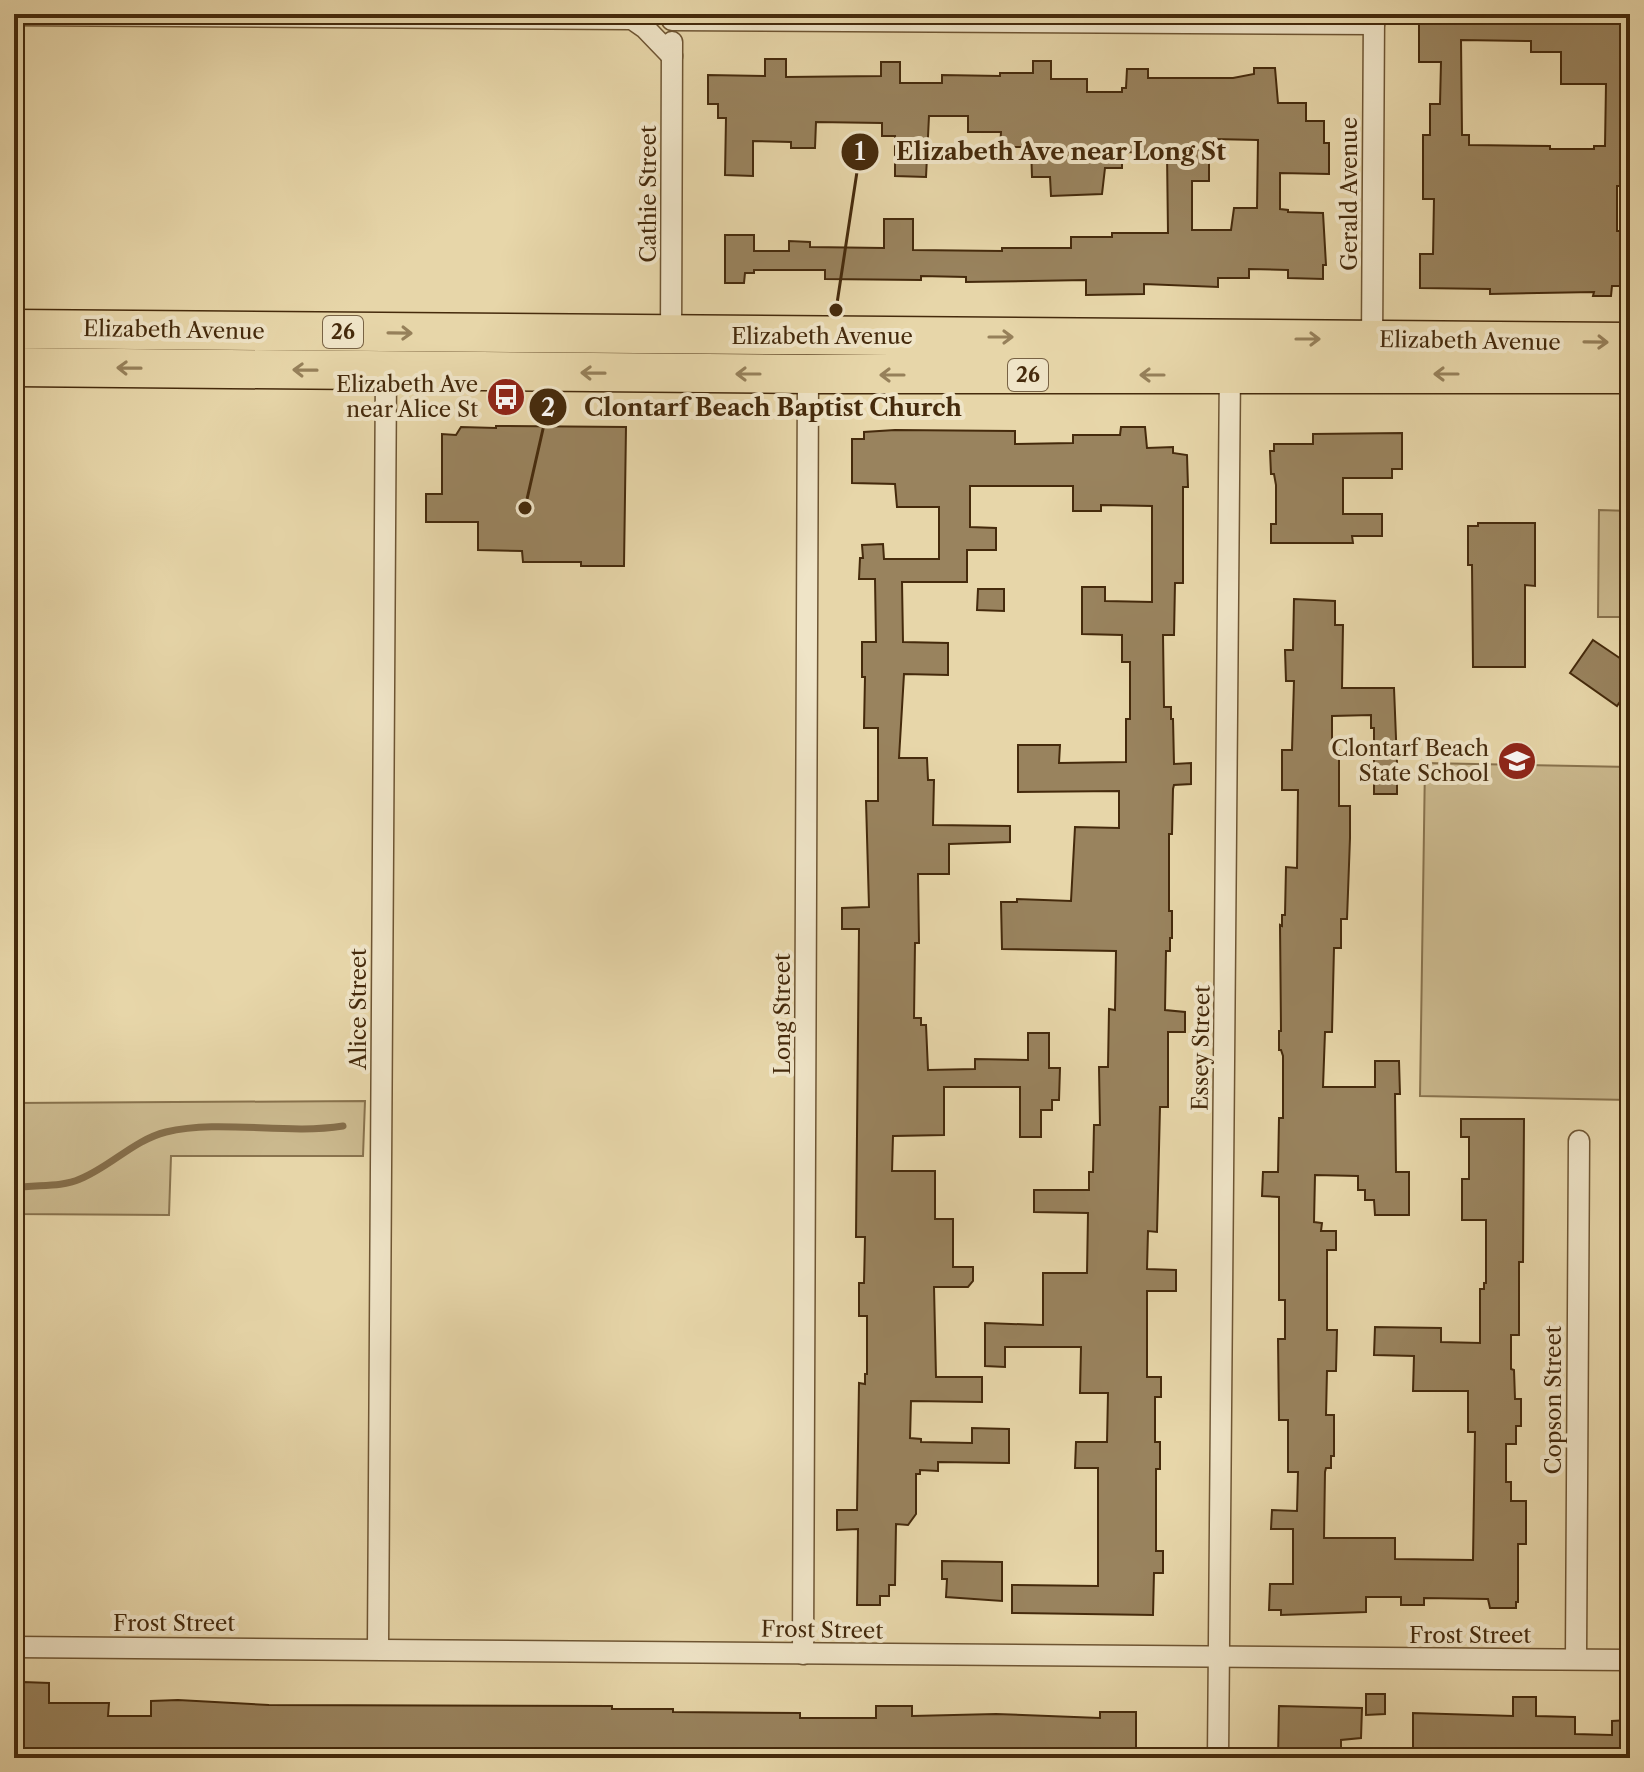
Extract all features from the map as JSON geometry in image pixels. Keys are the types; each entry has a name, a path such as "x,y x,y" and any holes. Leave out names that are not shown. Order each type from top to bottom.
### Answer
{"highway":[{"name":"Elizabeth Avenue","path":"14,329 671,335 1230,357 1372,357 1630,342"},
{"name":"Elizabeth Avenue","path":"14,367 808,374 1230,357"},
{"name":"Elizabeth Avenue","path":"1372,357 1630,374"}],"street":[{"path":"14,15 636,17 672,56"},
{"path":"672,17 1374,19"},
{"name":"Cathie Street","path":"671,374 672,17"},
{"name":"Gerald Avenue","path":"1372,357 1374,19"},
{"name":"Essey Street","path":"1218,1758 1230,357"},
{"name":"Alice Street","path":"378,1648 386,370"},
{"name":"Long Street","path":"803,1654 808,374"},
{"name":"Copson Street","path":"1576,1659 1579,1141"},
{"name":"Frost Street","path":"14,1647 1630,1660"}],"shaded area":[{"path":"1599,510 1630,511 1630,617 1598,617"},
{"path":"1425,763 1630,767 1630,1100 1420,1096"},
{"path":"365,1101 363,1156 171,1156 169,1215 14,1214 14,1103"}],"building":[{"path":"1419,14 1624,14 1624,31 1630,31 1629,186 1617,186 1617,231 1627,231 1628,286 1612,286 1611,296 1593,296 1594,292 1490,294 1490,289 1420,288 1420,254 1433,254 1434,199 1423,199 1423,135 1430,135 1430,104 1440,104 1441,62 1419,62","holes":["1461,40 1531,41 1531,52 1561,52 1561,84 1606,84 1605,146 1550,149 1550,146 1469,145 1469,135 1462,135"]},
{"path":"765,59 786,59 786,77 881,76 881,62 900,62 900,83 942,83 942,75 1033,73 1033,61 1051,61 1051,79 1087,79 1087,92 1122,92 1122,88 1126,88 1127,69 1148,69 1148,78 1233,78 1254,74 1254,68 1275,68 1278,103 1306,103 1306,121 1324,121 1324,143 1329,143 1329,174 1280,173 1280,209 1323,213 1326,265 1323,265 1323,279 1288,278 1288,270 1249,269 1249,278 1218,278 1218,287 1144,284 1144,294 1086,295 1086,280 966,282 966,277 921,276 921,280 825,279 825,270 754,270 754,273 745,273 744,283 725,283 725,235 754,235 754,251 789,251 789,241 810,242 810,247 884,248 884,219 913,219 913,250 1002,251 1002,248 1071,248 1071,237 1168,233 1167,153 1122,152 1122,168 1105,168 1102,194 1051,196 1050,177 1032,177 1031,147 1000,147 1001,132 968,132 968,116 929,116 926,177 895,176 895,136 882,136 882,123 816,122 815,148 791,148 791,142 753,141 753,176 725,175 726,118 718,118 718,104 708,104 708,75 765,76","holes":["1209,140 1258,140 1257,208 1234,208 1231,230 1192,230 1192,181 1209,181"]},
{"path":"461,427 626,427 624,566 523,562 522,551 478,550 478,522 426,522 426,494 442,494 442,434 456,435"},
{"path":"1121,427 1145,427 1147,448 1173,447 1173,453 1187,455 1188,487 1183,487 1183,583 1175,583 1174,635 1163,635 1164,707 1171,707 1174,764 1191,763 1191,784 1174,785 1173,789 1172,834 1169,834 1172,938 1170,951 1166,951 1165,1010 1185,1012 1185,1032 1168,1032 1168,1107 1160,1107 1157,1232 1148,1231 1147,1269 1176,1270 1176,1291 1147,1291 1147,1377 1161,1377 1161,1397 1155,1397 1155,1442 1160,1442 1160,1469 1156,1469 1156,1551 1163,1551 1163,1573 1154,1573 1153,1615 1012,1613 1012,1585 1098,1586 1098,1468 1075,1468 1076,1442 1107,1442 1108,1393 1080,1393 1081,1347 1005,1347 1005,1367 985,1366 985,1323 1043,1325 1043,1273 1087,1273 1088,1213 1034,1212 1034,1190 1089,1190 1089,1172 1093,1172 1094,1125 1100,1125 1099,1067 1108,1067 1109,1009 1115,1010 1116,951 1002,949 1001,902 1017,902 1017,899 1071,901 1075,827 1119,828 1119,791 1018,792 1018,745 1060,745 1059,763 1126,762 1130,662 1122,662 1122,635 1082,634 1082,587 1105,587 1105,601 1152,602 1152,506 1101,505 1101,511 1073,511 1073,486 970,486 970,527 996,528 996,550 967,550 967,582 902,582 903,642 948,643 948,675 904,674 899,758 927,758 928,780 934,780 933,825 1010,826 1010,842 949,844 949,874 918,874 919,943 915,943 914,1018 921,1018 921,1025 926,1025 928,1070 975,1069 975,1059 1028,1060 1028,1033 1049,1033 1049,1068 1060,1068 1059,1100 1052,1100 1052,1110 1041,1110 1041,1137 1020,1137 1020,1087 944,1087 944,1135 893,1136 892,1171 935,1171 935,1219 953,1219 953,1267 973,1267 973,1281 968,1287 934,1287 936,1377 982,1377 982,1402 911,1401 910,1438 921,1439 921,1442 972,1443 972,1428 1009,1429 1009,1463 938,1462 938,1471 920,1470 920,1474 916,1474 916,1514 908,1525 896,1524 895,1585 889,1585 889,1596 880,1596 880,1605 857,1605 858,1529 837,1530 837,1510 857,1510 859,1383 865,1384 867,1374 867,1316 859,1316 859,1283 864,1283 865,1237 856,1237 859,929 842,929 842,908 869,907 866,801 878,801 878,728 864,728 865,677 862,677 862,642 876,642 875,579 859,579 860,558 863,558 862,545 883,544 884,559 939,559 939,507 897,507 895,484 852,483 852,439 864,439 864,432 895,430 1015,431 1015,444 1073,443 1073,435 1120,435"},
{"path":"1402,433 1402,469 1392,469 1392,478 1343,478 1343,514 1382,514 1382,536 1352,536 1353,543 1271,543 1271,524 1276,524 1276,485 1274,474 1271,474 1270,451 1274,451 1274,444 1313,444 1313,434"},
{"path":"1478,523 1535,523 1535,586 1525,585 1525,667 1473,667 1472,565 1468,565 1468,526 1478,526"},
{"path":"978,589 1004,589 1004,611 977,610"},
{"path":"1294,599 1335,601 1335,625 1343,625 1342,688 1394,688 1397,763 1397,794 1374,794 1374,728 1371,728 1371,715 1332,716 1332,750 1339,750 1339,806 1350,806 1350,838 1347,919 1341,919 1341,948 1334,948 1332,1032 1325,1032 1323,1087 1375,1087 1375,1061 1399,1061 1400,1094 1395,1094 1396,1172 1409,1172 1409,1215 1375,1215 1374,1200 1365,1200 1365,1190 1358,1190 1358,1176 1315,1175 1314,1222 1322,1223 1321,1231 1336,1231 1336,1250 1327,1250 1327,1330 1337,1330 1336,1371 1327,1371 1326,1415 1334,1415 1334,1456 1331,1456 1331,1468 1326,1468 1325,1472 1324,1538 1395,1538 1395,1559 1473,1560 1475,1432 1468,1432 1468,1391 1413,1391 1414,1356 1374,1355 1375,1327 1441,1328 1441,1342 1480,1343 1480,1289 1484,1289 1486,1283 1486,1220 1462,1220 1462,1179 1469,1179 1469,1137 1461,1137 1461,1119 1524,1119 1519,1335 1511,1335 1511,1369 1514,1370 1515,1399 1521,1399 1521,1426 1516,1426 1516,1444 1506,1444 1506,1482 1511,1482 1511,1501 1526,1501 1526,1544 1518,1544 1516,1608 1490,1608 1488,1599 1424,1598 1424,1605 1401,1605 1401,1597 1366,1597 1366,1612 1281,1615 1281,1610 1269,1610 1270,1584 1293,1584 1293,1529 1271,1529 1272,1510 1297,1511 1298,1472 1288,1472 1288,1420 1279,1420 1278,1339 1285,1339 1285,1300 1279,1300 1279,1197 1262,1196 1263,1172 1278,1172 1279,1118 1283,1118 1283,1056 1279,1050 1280,925 1282,915 1285,915 1286,867 1297,868 1298,790 1282,790 1282,750 1292,750 1294,681 1286,681 1285,650 1293,650"},
{"path":"1593,640 1630,665 1630,687 1617,706 1570,673"},
{"path":"942,1561 1002,1562 1002,1601 946,1597 947,1579 942,1579"},
{"path":"23,1682 49,1683 49,1703 109,1703 108,1716 151,1716 151,1701 178,1700 269,1705 612,1706 612,1709 673,1709 673,1712 800,1713 800,1718 876,1718 876,1706 912,1706 912,1716 996,1714 1100,1718 1100,1712 1136,1712 1136,1758 14,1758 16,1701 23,1701"},
{"path":"1366,1694 1385,1694 1385,1714 1366,1715"},
{"path":"1513,1697 1536,1697 1536,1716 1575,1717 1575,1734 1612,1735 1612,1721 1630,1720 1630,1758 1413,1758 1413,1713 1513,1716"},
{"path":"1279,1706 1362,1708 1361,1738 1341,1740 1341,1758 1278,1758"}],"waterway":[{"path":"14,1188 64,1184 80,1179 143,1141 187,1128 299,1129 343,1126"}],"place":[{"name":"Elizabeth Ave near Long St","path":"836,310"},
{"name":"Elizabeth Ave near Alice St","path":"506,397"},
{"name":"Clontarf Beach Baptist Church","path":"525,508"},
{"name":"Clontarf Beach State School","path":"1517,761"}]}
